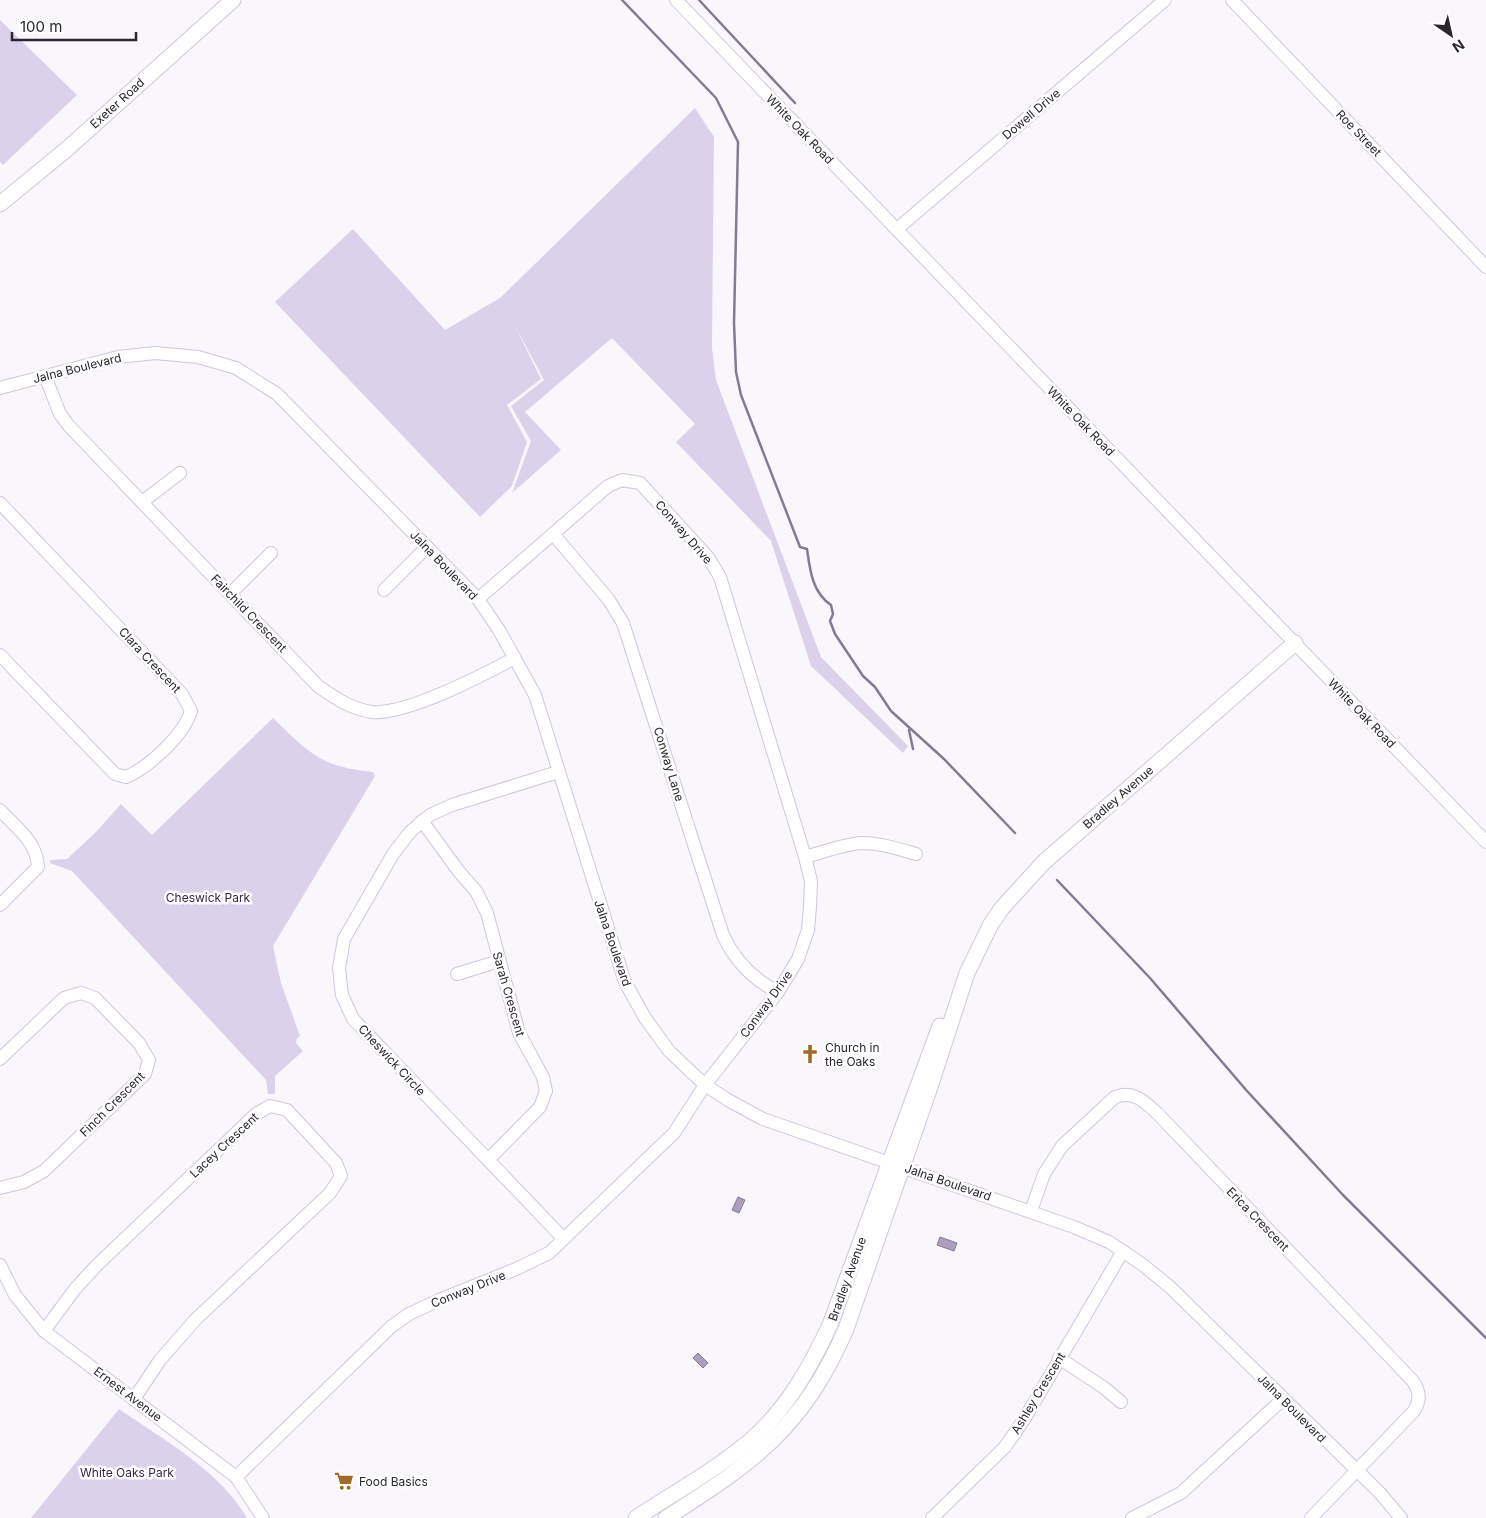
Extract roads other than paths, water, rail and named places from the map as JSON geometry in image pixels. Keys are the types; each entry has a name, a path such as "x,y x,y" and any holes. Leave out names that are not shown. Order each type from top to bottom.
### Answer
{"main road":[{"name":"Exeter Road","path":"0,204 67,148 233,0"},
{"name":"Bradley Avenue","path":"666,1518 744,1467 788,1426 815,1390 830,1365 846,1329 896,1164 948,1008 991,924 1030,876 1295,643"},
{"name":"Bradley Avenue","path":"636,1518 729,1457 751,1440 769,1422 796,1387 830,1325 896,1164"}],"street":[{"name":"White Oak Road","path":"676,0 1486,842"},
{"name":"Dowell Drive","path":"897,229 1165,0"},
{"name":"Roe Street","path":"1232,0 1486,267"},
{"name":"Jalna Boulevard","path":"0,388 118,357 155,353 198,357 236,368 277,394 478,599 515,658 535,695 625,982 645,1018 668,1051 705,1085 763,1119 1031,1211 1109,1242 1170,1287 1380,1493 1401,1518"},
{"name":"Fairchild Crescent","path":"45,376 60,414 69,426 318,686 345,705 373,712 394,711 456,688 515,658"},
{"path":"142,502 180,473"},
{"name":"Conway Drive","path":"236,1477 392,1326 408,1314 516,1269 548,1253 562,1237 674,1133 705,1085 778,992 798,959 808,930 811,882 720,577 708,556 640,482 622,480 608,486 554,535 478,599"},
{"name":"Clara Crescent","path":"0,502 182,694 191,711 188,722 143,768 126,777 115,774 0,654"},
{"name":"Conway Lane","path":"554,535 610,600 623,622 723,935 732,955 748,972 778,992"},
{"path":"384,590 427,547"},
{"path":"230,593 271,553"},
{"name":"Cheswick Circle","path":"558,772 452,805 422,821 410,832 393,854 344,939 339,968 342,995 353,1019 372,1041 562,1237"},
{"path":"0,810 30,841 38,854 38,868 0,905"},
{"name":"Sarah Crescent","path":"422,821 460,873 476,891 487,914 519,1034 542,1077 546,1092 540,1108 488,1160"},
{"path":"805,858 842,846 863,843 882,845 916,854"},
{"path":"457,974 499,961"},
{"name":"Finch Crescent","path":"0,1059 64,998 81,993 95,998 139,1043 149,1060 145,1074 44,1171 24,1182 0,1188"},
{"name":"Erica Crescent","path":"1031,1211 1051,1162 1062,1146 1077,1131 1115,1097 1125,1093 1143,1100 1417,1387 1418,1404 1414,1411 1356,1471"},
{"name":"Lacey Crescent","path":"44,1331 75,1289 97,1265 256,1114 270,1106 287,1110 336,1163 340,1176 330,1193 196,1319 160,1360 134,1399"},
{"name":"Ashley Crescent","path":"932,1518 1005,1446 1025,1418 1123,1251"},
{"name":"Ernest Avenue","path":"0,1265 15,1295 44,1331 236,1477 263,1518"},
{"path":"1059,1358 1103,1387 1121,1402"},
{"path":"1132,1518 1181,1493 1283,1399"},
{"path":"1311,1518 1356,1471"}],"waterway":[{"path":"622,0 716,98 738,142 734,323 736,372 741,395 800,547 807,549 813,580 820,594 831,605 833,614 830,621 835,634 863,676 875,687 891,711 944,759 1015,833"},
{"path":"699,0 795,103"},
{"path":"909,730 913,749"},
{"path":"1057,880 1150,978 1247,1091 1343,1195 1486,1338"}],"place":[{"name":"Church in the Oaks","path":"810,1054"},
{"name":"Food Basics","path":"344,1481"}],"park label":[{"name":"Cheswick Park","path":"208,897"},
{"name":"White Oaks Park","path":"127,1472"}]}
